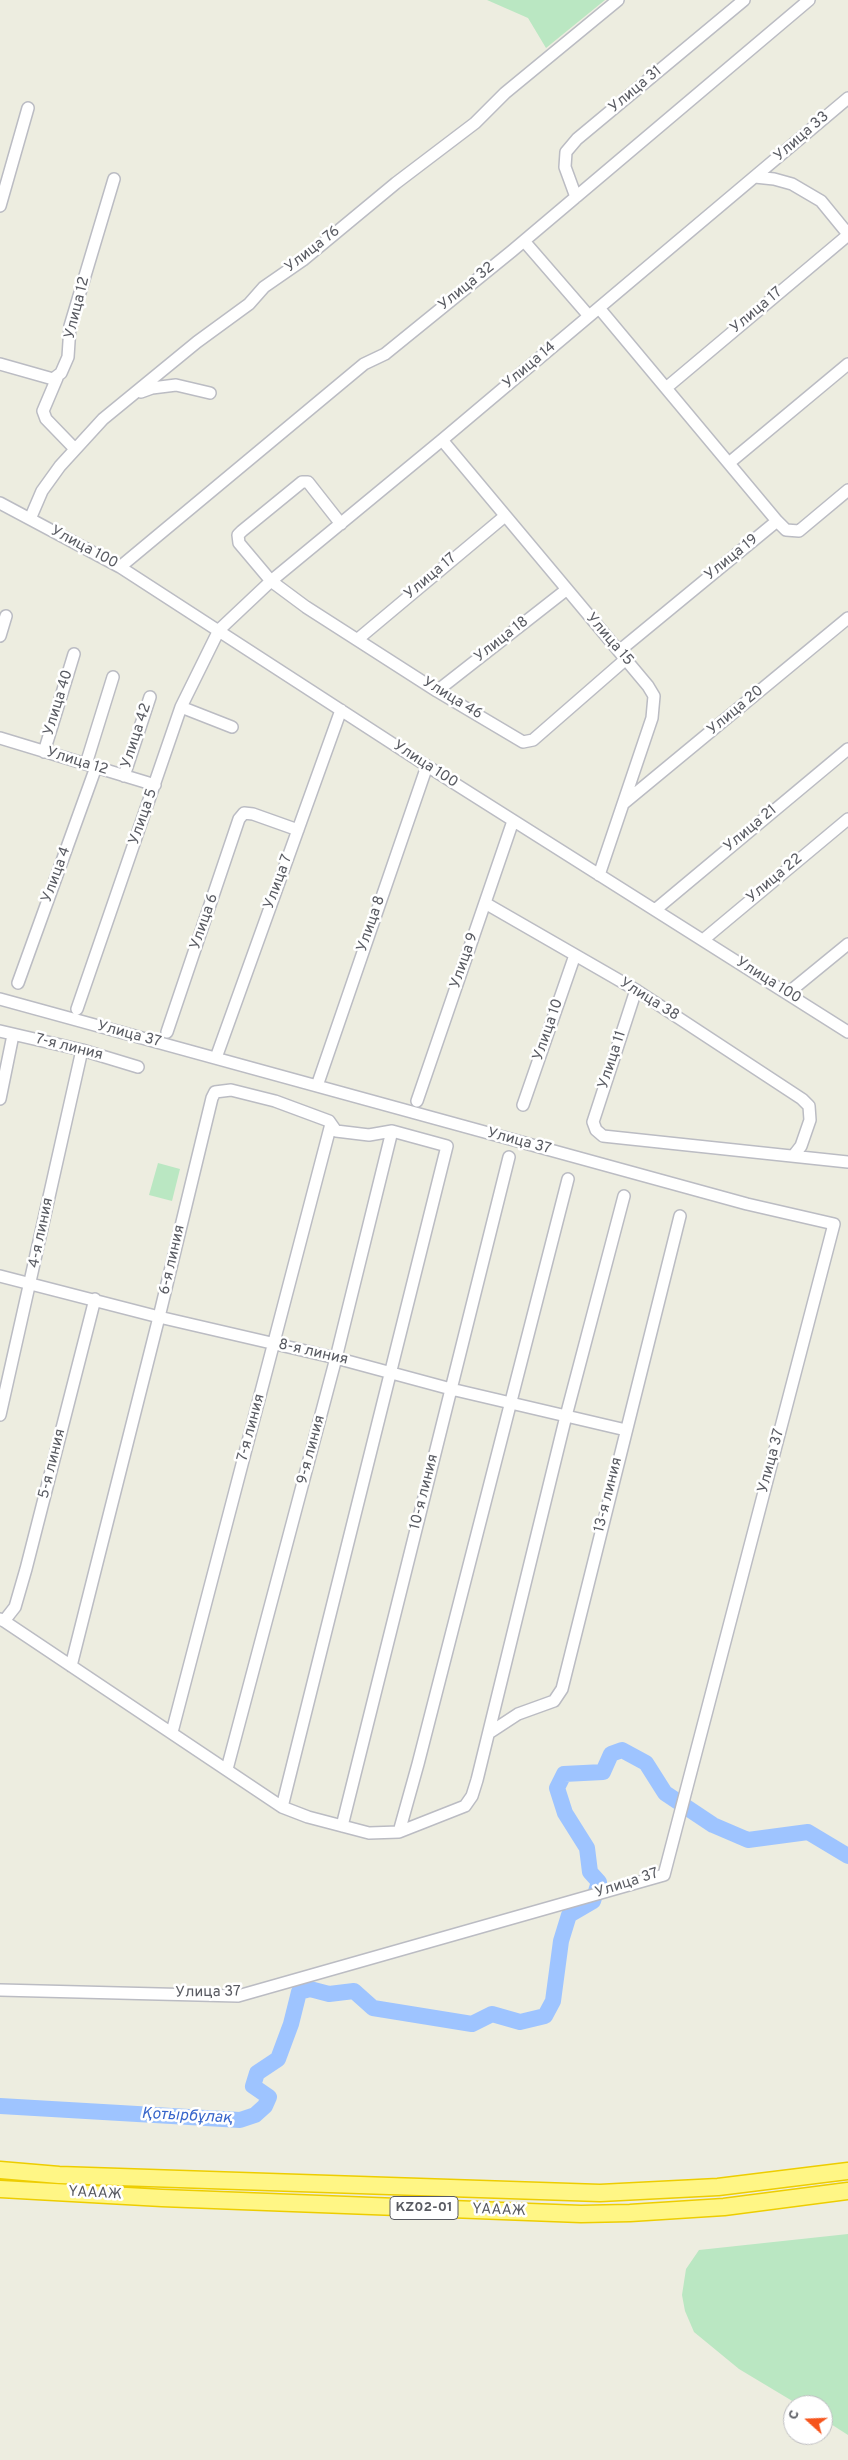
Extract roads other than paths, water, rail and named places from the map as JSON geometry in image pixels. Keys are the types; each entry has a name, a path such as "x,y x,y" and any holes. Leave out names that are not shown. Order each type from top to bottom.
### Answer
{"highway":[{"name":"ҮАААЖ","path":"0,2170 77,2175 600,2193 718,2187 848,2171"},
{"name":"ҮАААЖ","path":"0,2189 162,2198 581,2214 724,2207 848,2191"}],"street":[{"name":"Улица 76","path":"30,519 42,491 60,466 103,419 197,342 249,304 264,288 303,260 396,183 475,123 505,93 618,0"},
{"name":"Улица 31","path":"576,197 565,167 566,152 577,138 744,0"},
{"name":"Улица 32","path":"120,567 364,364 385,354 524,241 809,0"},
{"path":"844,101 848,114"},
{"name":"Улица 33","path":"756,177 844,101"},
{"path":"0,206 28,108"},
{"path":"756,177 792,184 821,201 848,234"},
{"name":"Улица 14","path":"219,630 271,581 756,177"},
{"name":"Улица 12","path":"75,450 46,419 43,411 68,357 70,326 114,179"},
{"name":"Улица 17","path":"666,388 848,234"},
{"path":"524,241 589,316"},
{"path":"599,308 786,530 799,531 848,490"},
{"path":"0,364 48,378 57,378"},
{"path":"729,463 848,364"},
{"path":"130,397 152,388 176,385 210,393"},
{"name":"Улица 15","path":"442,440 648,686 654,696 655,705 599,875"},
{"name":"Улица 46","path":"341,524 308,482 302,482 242,530 238,535 239,543 271,581 438,691 527,742 622,655"},
{"name":"Улица 100","path":"0,503 120,567 513,821 848,1032"},
{"name":"Улица 17","path":"358,639 505,516"},
{"name":"Улица 19","path":"622,655 777,521"},
{"name":"Улица 18","path":"438,691 566,590"},
{"path":"0,636 6,616"},
{"name":"Улица 20","path":"623,804 848,618"},
{"name":"Улица 5","path":"77,1009 181,708 219,630"},
{"name":"Улица 40","path":"44,752 74,654"},
{"name":"Улица 4","path":"18,983 91,766 113,677"},
{"name":"Улица 42","path":"124,776 150,697"},
{"path":"181,708 232,727"},
{"name":"Улица 7","path":"217,1055 340,710"},
{"name":"Улица 12","path":"0,738 155,785"},
{"name":"Улица 21","path":"655,910 848,749"},
{"name":"Улица 8","path":"318,1083 427,766"},
{"name":"Улица 6","path":"167,1032 239,819 244,813 253,814 298,830"},
{"name":"Улица 22","path":"703,940 848,819"},
{"name":"Улица 9","path":"417,1100 513,821"},
{"name":"Улица 38","path":"485,903 636,990 802,1099 809,1106 810,1120 801,1146 794,1155"},
{"path":"788,993 848,944"},
{"name":"Улица 10","path":"523,1105 575,955"},
{"name":"Улица 11","path":"636,990 593,1122 596,1130 603,1136 794,1155"},
{"name":"Улица 37","path":"0,1000 747,1204 834,1224 664,1875 238,1996 0,1990"},
{"name":"7-я линия","path":"0,1031 82,1050 138,1066"},
{"path":"0,1099 13,1035"},
{"name":"4-я линия","path":"0,1415 31,1284 82,1050"},
{"name":"6-я линия","path":"71,1666 215,1092 231,1090 275,1101 329,1121 336,1132 369,1135 392,1131 447,1146 389,1372"},
{"name":"7-я линия","path":"172,1732 331,1124"},
{"name":"9-я линия","path":"227,1769 336,1358 392,1131"},
{"path":"794,1155 848,1162"},
{"name":"10-я линия","path":"342,1826 509,1158"},
{"path":"399,1832 568,1179"},
{"path":"2,1620 282,1807 308,1817 369,1833 399,1832 465,1806 472,1796 477,1780 566,1416 624,1196"},
{"name":"13-я линия","path":"489,1733 518,1714 560,1696 680,1216"},
{"name":"8-я линия","path":"0,1276 96,1299 159,1317 336,1358 451,1389 626,1430"},
{"name":"5-я линия","path":"2,1620 15,1607 26,1570 96,1299"},
{"path":"282,1807 389,1372"}],"waterway":[{"name":"Қотырбұлақ","path":"0,2106 240,2120 255,2115 265,2106 269,2097 253,2086 257,2073 278,2059 291,2024 299,1992 310,1989 329,1994 354,1991 373,2008 472,2024 492,2014 520,2022 545,2016 553,2001 561,1941 569,1915 593,1901 599,1882 590,1872 587,1848 565,1813 557,1788 564,1774 603,1772 611,1754 622,1750 646,1763 665,1793 713,1825 748,1840 808,1832 848,1856"}]}
